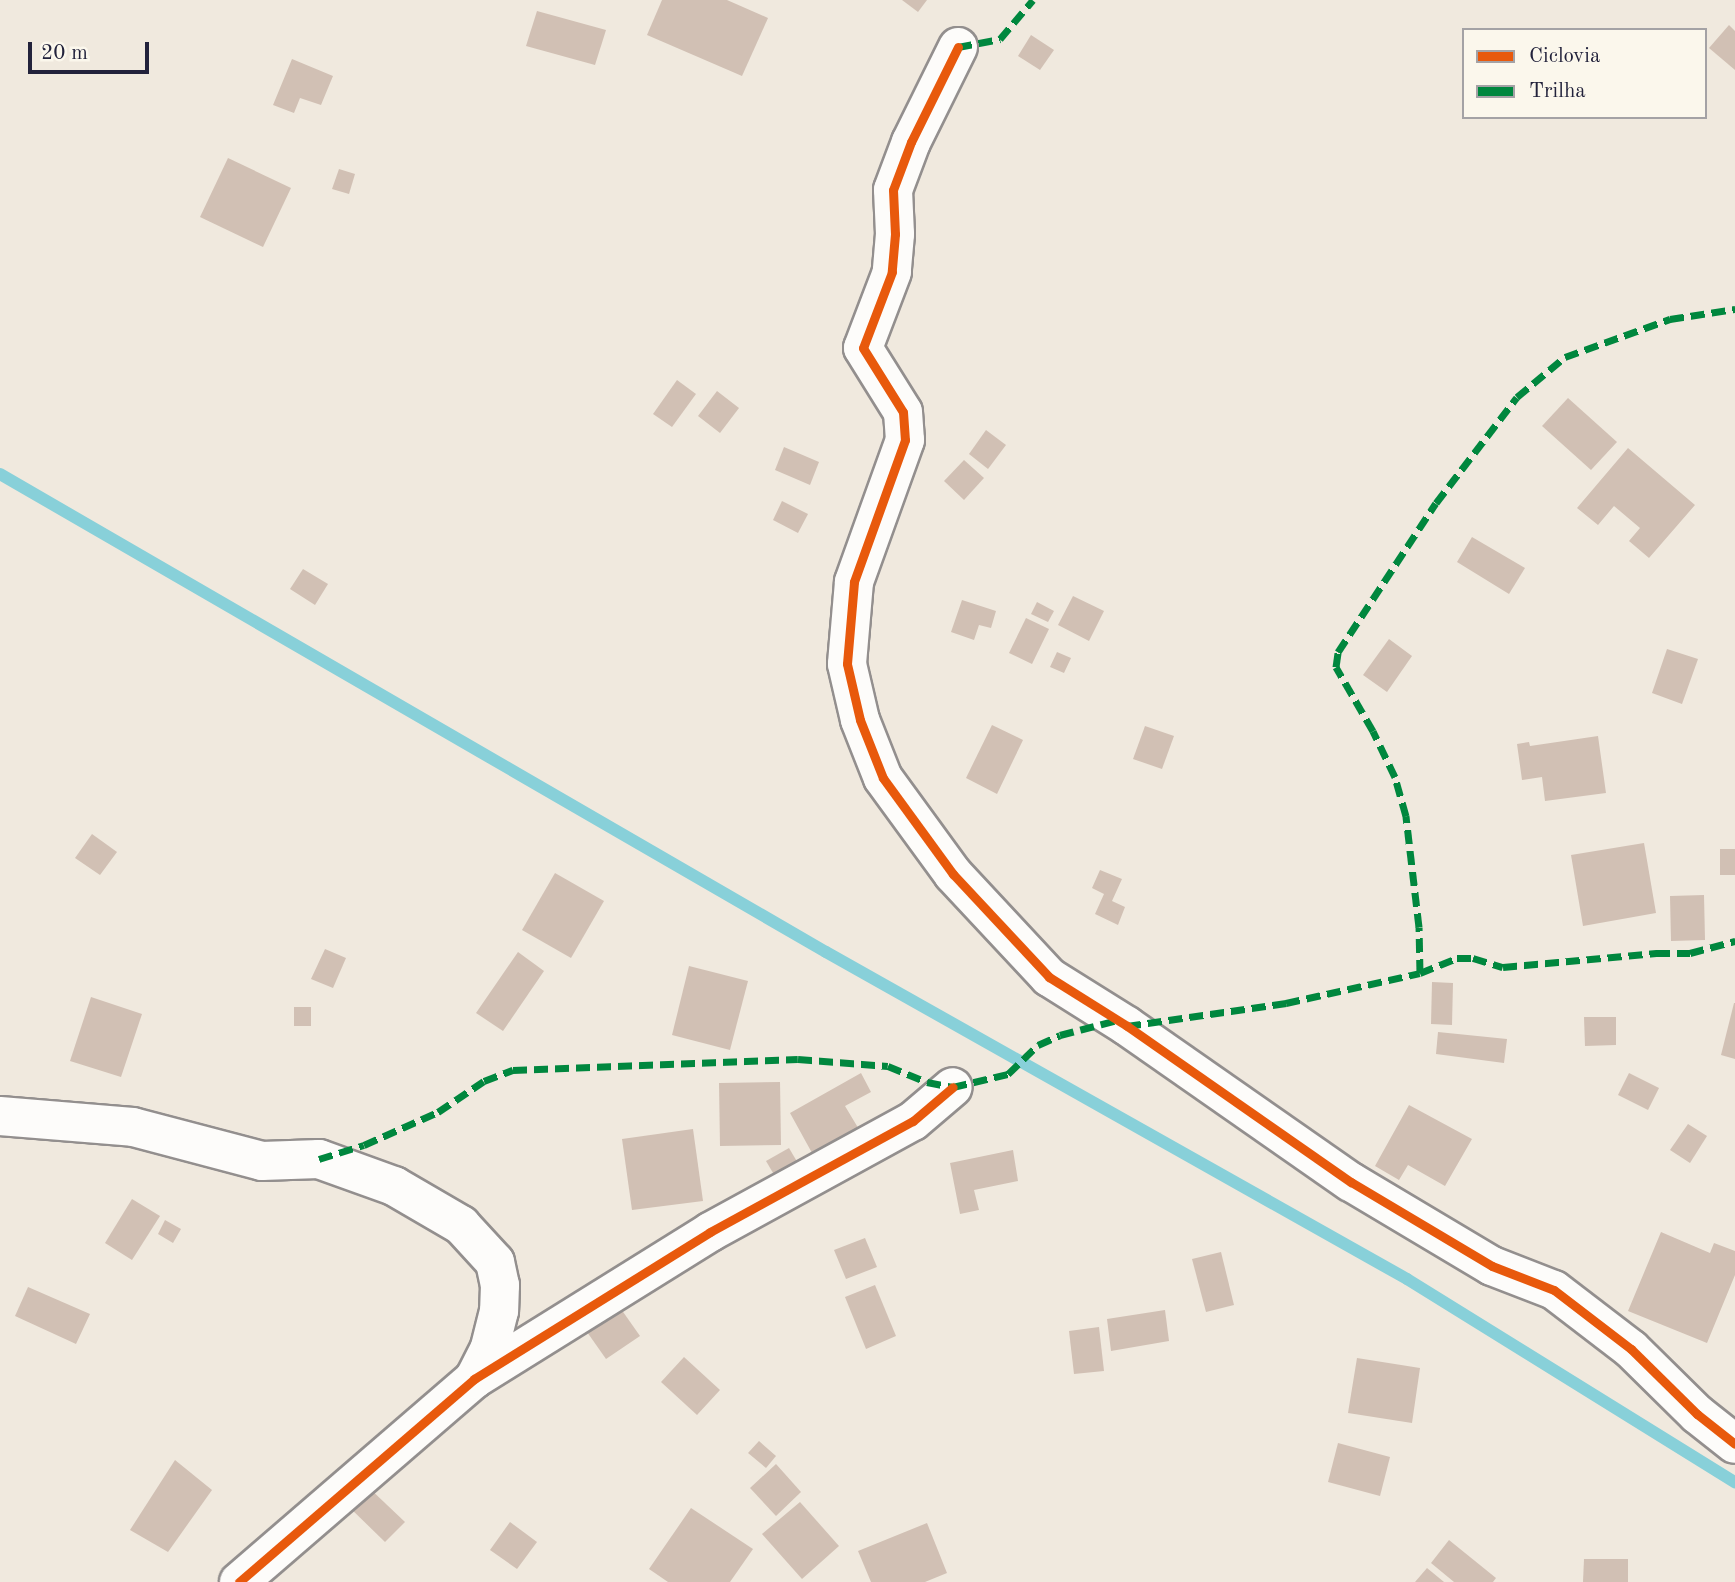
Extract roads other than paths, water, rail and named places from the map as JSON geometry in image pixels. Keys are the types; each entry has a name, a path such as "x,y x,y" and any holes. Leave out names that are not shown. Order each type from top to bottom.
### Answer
{"street":[{"path":"958,47 911,142 893,190 895,234 892,272 863,348 903,412 905,440 854,582 847,664 860,720 883,778 953,874 1049,976 1127,1026 1351,1182 1492,1266 1554,1290 1631,1349 1697,1414 1735,1444"},
{"path":"239,1582 474,1379 710,1232 913,1121 953,1087"},
{"path":"0,1116 133,1127 261,1161 319,1159 394,1186 461,1225 495,1262 500,1284 499,1311 491,1348 474,1379"}],"waterway":[{"path":"0,474 826,952 1407,1279 1735,1482"}]}
